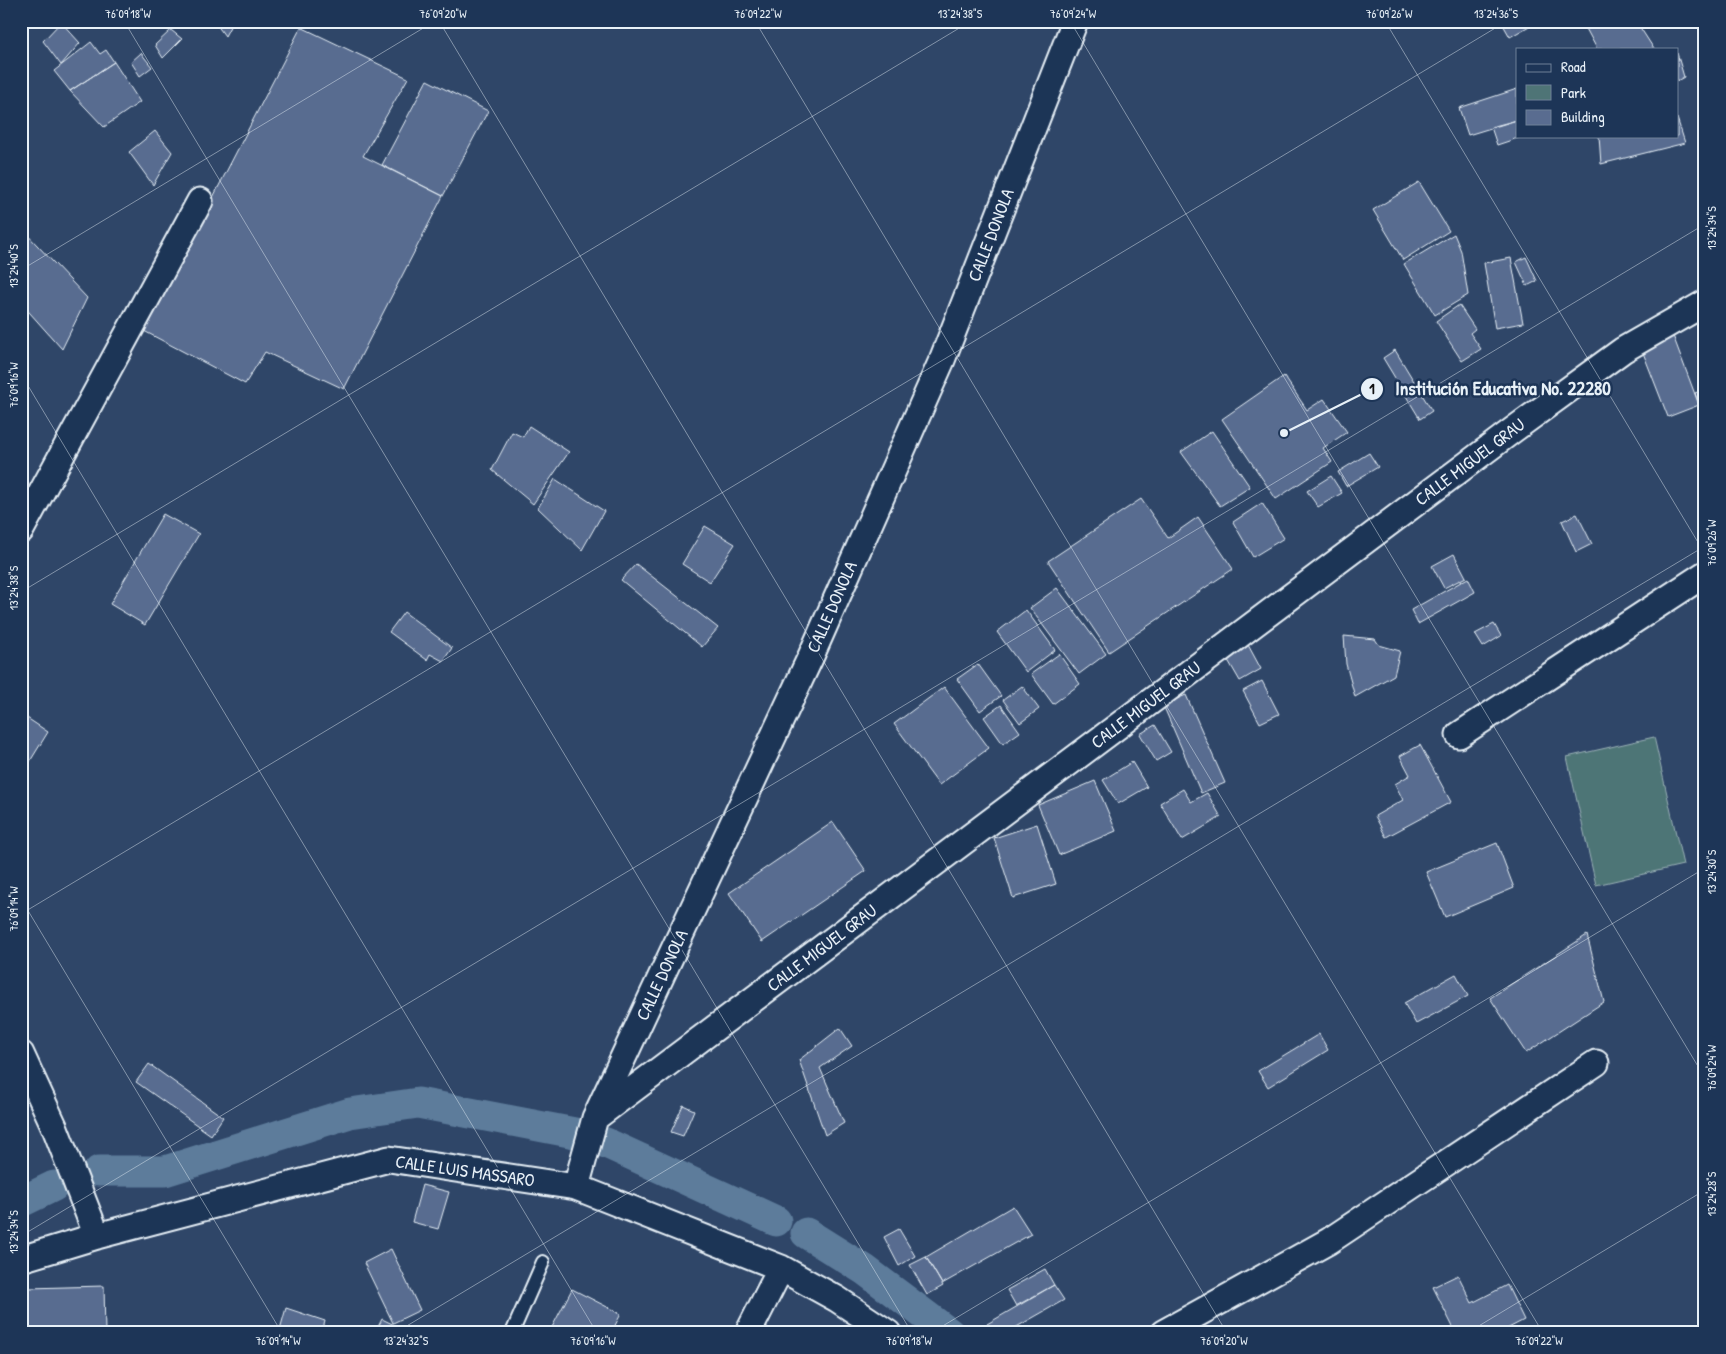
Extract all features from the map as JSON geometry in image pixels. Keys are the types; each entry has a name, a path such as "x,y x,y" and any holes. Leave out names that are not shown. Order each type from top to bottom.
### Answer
{"street":[{"name":"CALLE DONOLA","path":"576,1187 595,1118 811,656 942,360 1074,21"},
{"path":"21,530 200,201"},
{"name":"CALLE MIGUEL GRAU","path":"595,1118 1521,424 1623,350 1705,303"},
{"path":"1458,735 1705,574"},
{"path":"21,1054 27,1076 54,1128 96,1236"},
{"path":"1163,1333 1329,1241 1596,1062"},
{"name":"CALLE LUIS MASSARO","path":"21,1259 96,1236 389,1159 576,1187 781,1268 837,1299 888,1333"},
{"path":"748,1333 781,1268"}],"lane":[{"path":"512,1333 543,1262"}],"green space":[{"path":"1654,737 1683,865 1596,885 1567,757"}],"building":[{"path":"214,21 233,21 225,36"},
{"path":"1501,21 1538,21 1510,37"},
{"path":"1582,21 1636,21 1653,48 1596,48"},
{"path":"61,22 80,43 61,65 43,41"},
{"path":"301,27 408,78 363,156 443,196 344,389 265,352 245,384 144,331"},
{"path":"171,30 182,39 163,58 155,45"},
{"path":"91,42 100,54 106,50 114,62 70,91 54,71"},
{"path":"141,53 152,67 140,76 131,62"},
{"path":"1678,56 1684,77 1678,80"},
{"path":"114,62 140,102 104,127 70,91"},
{"path":"427,80 488,111 443,196 382,165"},
{"path":"1516,89 1516,120 1468,135 1459,108"},
{"path":"1516,120 1516,138 1518,138 1497,145 1491,127"},
{"path":"1678,121 1685,143 1601,164 1599,138 1678,138"},
{"path":"155,131 172,152 153,185 129,152"},
{"path":"1419,182 1449,231 1403,260 1373,210"},
{"path":"21,228 87,298 62,349 21,303"},
{"path":"1454,234 1461,251 1468,295 1435,315 1404,264"},
{"path":"1526,257 1537,281 1527,286 1516,262"},
{"path":"1511,258 1523,323 1495,328 1484,263"},
{"path":"1459,305 1475,329 1470,333 1481,349 1462,361 1436,321"},
{"path":"1672,333 1699,405 1668,417 1640,345"},
{"path":"1395,350 1432,411 1420,419 1383,358"},
{"path":"1284,376 1307,410 1324,399 1347,432 1323,448 1332,462 1276,499 1222,419"},
{"path":"1705,389 1705,421 1695,393"},
{"path":"529,426 569,452 533,504 492,470 512,432 523,437"},
{"path":"1212,431 1250,487 1220,506 1181,452"},
{"path":"1369,453 1378,467 1346,486 1338,472"},
{"path":"1331,476 1342,493 1318,507 1307,491"},
{"path":"555,479 604,511 582,550 538,508"},
{"path":"1141,499 1168,538 1198,517 1233,569 1109,652 1048,561"},
{"path":"1262,503 1284,538 1253,557 1233,522"},
{"path":"163,514 199,534 145,625 110,604"},
{"path":"1577,514 1592,544 1576,552 1562,521"},
{"path":"705,526 735,544 710,582 682,564"},
{"path":"1454,554 1466,577 1444,588 1432,566"},
{"path":"636,564 718,628 702,647 621,580"},
{"path":"1468,578 1475,592 1418,624 1411,610"},
{"path":"1057,588 1106,654 1079,674 1030,608"},
{"path":"1026,610 1055,650 1026,672 997,632"},
{"path":"404,612 452,648 443,661 430,654 427,660 389,632"},
{"path":"1494,624 1501,636 1483,647 1475,634"},
{"path":"1344,636 1375,639 1379,645 1400,651 1394,675 1355,697 1346,664"},
{"path":"1247,643 1261,669 1240,681 1225,655"},
{"path":"1059,654 1080,684 1053,704 1031,674"},
{"path":"978,664 1001,696 980,711 957,679"},
{"path":"1262,681 1279,714 1260,723 1243,691"},
{"path":"1022,686 1039,709 1020,723 1003,700"},
{"path":"944,687 989,748 939,785 894,724"},
{"path":"1186,695 1225,783 1201,793 1163,705"},
{"path":"1001,705 1020,732 1003,744 984,717"},
{"path":"21,714 48,732 21,776"},
{"path":"1155,725 1171,752 1156,761 1140,734"},
{"path":"1420,745 1451,802 1386,837 1375,816 1403,800 1395,784 1410,775 1400,756"},
{"path":"1132,762 1147,787 1118,804 1103,780"},
{"path":"1095,781 1116,831 1059,855 1038,805"},
{"path":"1183,789 1191,802 1207,793 1221,817 1182,840 1160,803"},
{"path":"833,822 866,871 762,942 729,893"},
{"path":"1037,824 1056,884 1013,898 994,838"},
{"path":"1497,843 1514,888 1445,917 1426,872"},
{"path":"1587,935 1604,1002 1526,1053 1490,998"},
{"path":"1456,974 1468,996 1416,1024 1404,1003"},
{"path":"840,1028 852,1046 820,1068 844,1123 825,1135 799,1060"},
{"path":"1319,1034 1328,1050 1268,1087 1258,1071"},
{"path":"149,1064 223,1117 211,1135 136,1082"},
{"path":"683,1105 694,1110 683,1136 671,1132"},
{"path":"422,1185 449,1192 438,1229 412,1222"},
{"path":"1013,1206 1031,1234 942,1284 926,1257"},
{"path":"899,1229 915,1256 899,1266 884,1237"},
{"path":"391,1249 420,1310 393,1323 364,1263"},
{"path":"926,1257 943,1286 927,1295 910,1265"},
{"path":"1045,1269 1054,1285 1016,1306 1007,1290"},
{"path":"1458,1275 1472,1303 1507,1285 1524,1320 1499,1333 1456,1333 1433,1287"},
{"path":"1054,1285 1064,1300 1006,1333 992,1333 987,1324"},
{"path":"104,1286 105,1333 29,1333 28,1288"},
{"path":"572,1289 621,1314 611,1333 549,1333"},
{"path":"286,1308 325,1321 322,1333 279,1333"},
{"path":"382,1319 411,1333 375,1333"}],"waterway":[{"path":"99,1171 165,1171 350,1113 418,1103 580,1134"},
{"path":"606,1143 776,1221"},
{"path":"21,1202 54,1186"},
{"path":"806,1233 865,1270 949,1333"}],"place":[{"name":"Institución Educativa No. 22280","path":"1284,433"}]}
